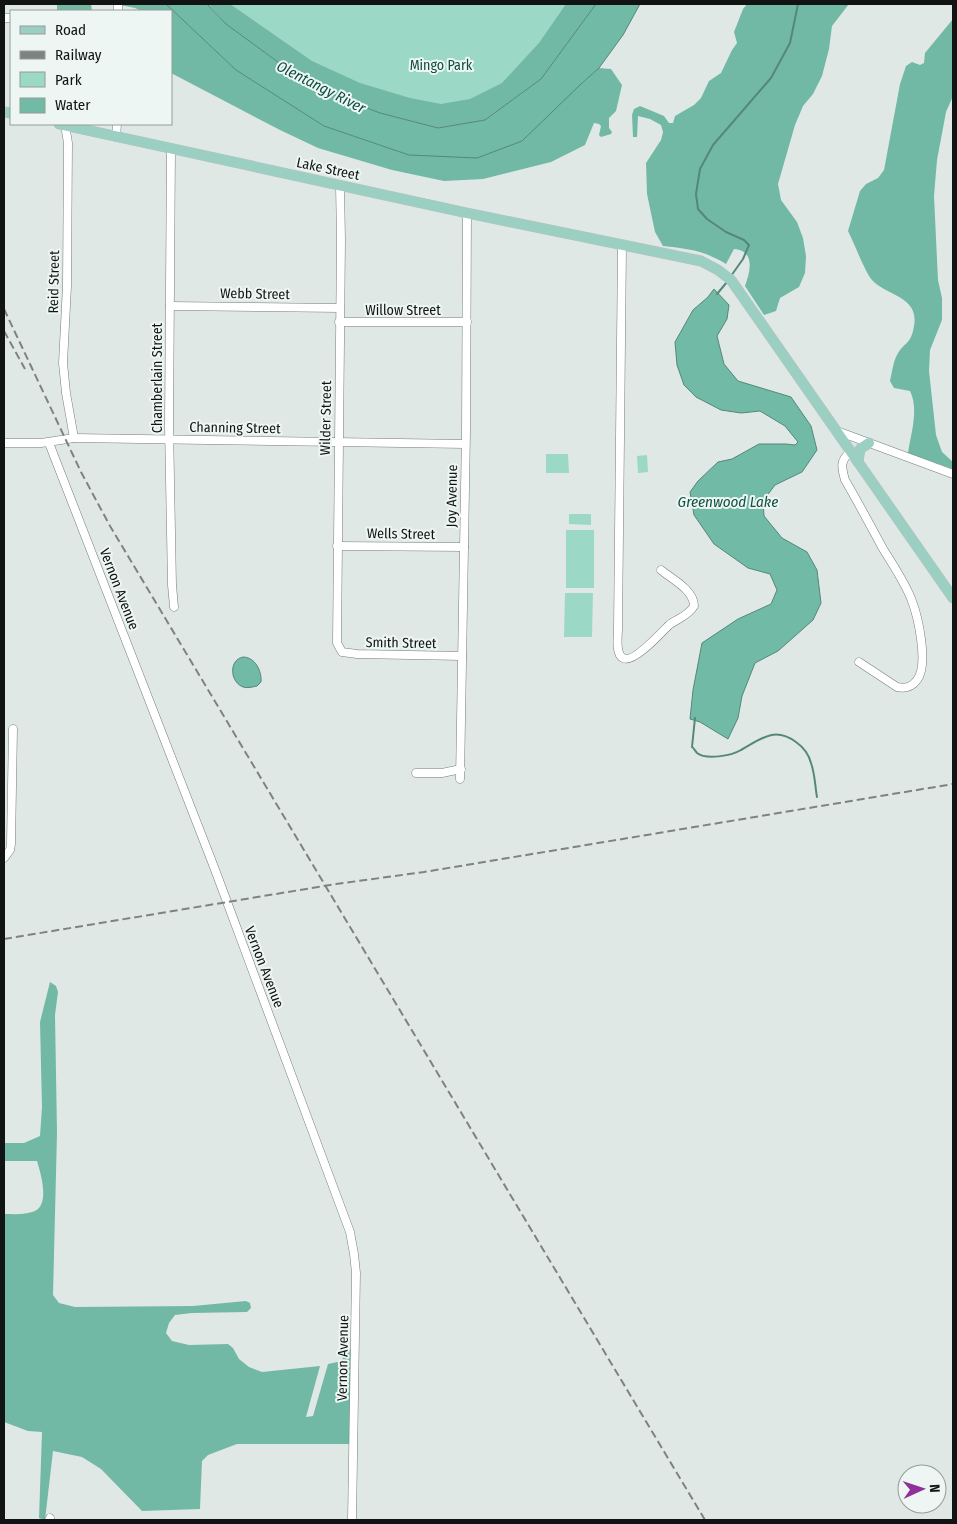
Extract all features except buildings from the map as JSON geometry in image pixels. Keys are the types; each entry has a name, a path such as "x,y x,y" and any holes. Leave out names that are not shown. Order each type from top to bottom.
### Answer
{"main road":[{"name":"Lake Street","path":"66,125 467,213 701,261 727,277 738,290 837,431"},
{"path":"837,431 953,598"},
{"path":"858,462 860,449 869,442"}],"street":[{"name":"Reid Street","path":"62,125 68,143 67,286 63,364 74,438"},
{"path":"116,137 117,125"},
{"name":"Chamberlain Street","path":"171,149 169,440 174,607"},
{"name":"Wilder Street","path":"339,650 336,644 340,185"},
{"name":"Joy Avenue","path":"460,779 466,444 467,213"},
{"path":"622,246 618,628 619,654 623,658 627,659 636,655 694,606 692,596 676,581 660,570"},
{"name":"Webb Street","path":"170,306 340,308"},
{"name":"Willow Street","path":"339,322 467,322"},
{"path":"837,431 953,474"},
{"name":"Channing Street","path":"4,443 49,443 74,438 466,444"},
{"name":"Vernon Avenue","path":"49,443 214,867 350,1232 356,1273 352,1520"},
{"path":"851,451 844,457 842,462 841,467 845,480 912,601 919,632 922,664 920,676 917,680 908,687 902,688 897,687 859,662"},
{"name":"Wells Street","path":"338,546 464,547"},
{"name":"Smith Street","path":"339,650 345,653 357,654 462,656"},
{"path":"4,858 12,844 8,780 13,729"},
{"path":"416,773 442,773 460,769"}],"green space":[{"name":"Mingo Park","path":"208,4 596,4 485,120 380,113"},
{"path":"546,454 568,454 569,473 546,473"},
{"path":"647,455 648,472 638,473 637,456"},
{"path":"569,514 591,514 591,525 569,524"},
{"path":"566,530 594,530 594,588 566,588"},
{"path":"565,593 593,593 592,637 564,637"}],"shaded area":[{"path":"57,4 91,4 92,10 57,10"},
{"path":"166,4 236,70 324,126 409,155 581,84 599,68 611,69 622,85 616,111 609,118 611,134 601,137 599,135 601,126 594,123 585,145 551,162 483,179 444,181 392,170 318,148 172,74 172,10 140,10 120,5"},
{"path":"208,4 230,4 312,61 360,83 410,98 441,104 470,99 502,83 539,43 566,4 596,4 541,79 485,120 438,128 380,113 312,87 226,24"},
{"path":"747,4 849,4 832,26 829,49 822,76 813,94 803,106 795,125 778,184 781,200 797,222 803,238 806,256 805,273 799,287 780,298 776,311 764,315 745,286 750,269 750,263 746,254 734,249 726,264 696,251 663,246 655,232 647,194 646,163 661,140 663,132 661,125 650,119 638,116 637,137 633,137 632,115 634,109 640,106 664,116 669,123 673,123 675,116 694,105 701,98 709,81 721,73 737,43 734,32 743,9"},
{"path":"953,19 953,96 946,112 937,160 934,196 942,320 930,350 929,371 936,435 942,452 953,462 953,469 908,453 914,421 913,398 910,391 894,388 890,381 896,358 911,337 914,315 906,301 882,288 869,276 848,231 860,191 866,184 878,178 884,170 900,84 906,66 912,62 920,65 924,63 925,53"},
{"path":"50,982 56,986 58,992 55,1015 57,1133 53,1295 59,1303 75,1307 193,1306 246,1301 250,1303 251,1308 247,1312 175,1315 169,1323 166,1333 172,1341 189,1345 228,1344 233,1348 239,1359 249,1367 262,1372 320,1366 306,1417 313,1416 328,1364 342,1361 345,1349 352,1349 353,1444 237,1444 208,1455 202,1461 200,1509 142,1511 101,1469 82,1457 53,1451 45,1520 39,1518 42,1432 28,1431 4,1422 4,1214 25,1214 38,1209 43,1198 43,1190 37,1161 4,1161 4,1143 24,1143 40,1136 42,1107 40,1022"}],"water":[{"path":"166,4 207,4 226,24 312,87 380,113 438,128 485,120 541,79 596,4 640,4 623,35 599,68 522,141 477,158 409,155 324,126 236,70"},
{"name":"Greenwood Lake","path":"714,289 729,305 727,319 717,336 724,364 738,381 791,397 811,426 817,450 802,472 775,485 763,501 764,516 782,538 807,552 817,570 821,603 813,620 778,651 755,663 742,696 738,718 728,739 700,722 690,719 693,690 702,643 738,619 771,604 777,590 770,574 748,568 714,544 694,515 690,492 698,481 718,462 732,459 759,444 795,445 798,442 785,426 760,411 741,413 721,410 696,397 684,385 677,365 675,342 693,310"},
{"path":"243,657 251,659 259,669 261,682 257,686 243,687 237,683 233,675 235,662"}],"waterway":[{"path":"731,276 743,259 749,245 744,240 726,232 707,219 698,209 696,194 700,169 713,145 771,78 790,43 798,4"},
{"path":"717,294 727,282"},
{"path":"695,718 692,747 701,755 712,757 731,754 761,738 774,735 788,737 796,742 805,751 810,760 817,797"}],"railway":[{"path":"4,309 81,472 110,526 705,1520"},
{"path":"4,331 25,369"},
{"path":"4,939 336,884 424,872 953,784"}],"water label":[{"name":"Olentangy River","path":"321,87"}]}
